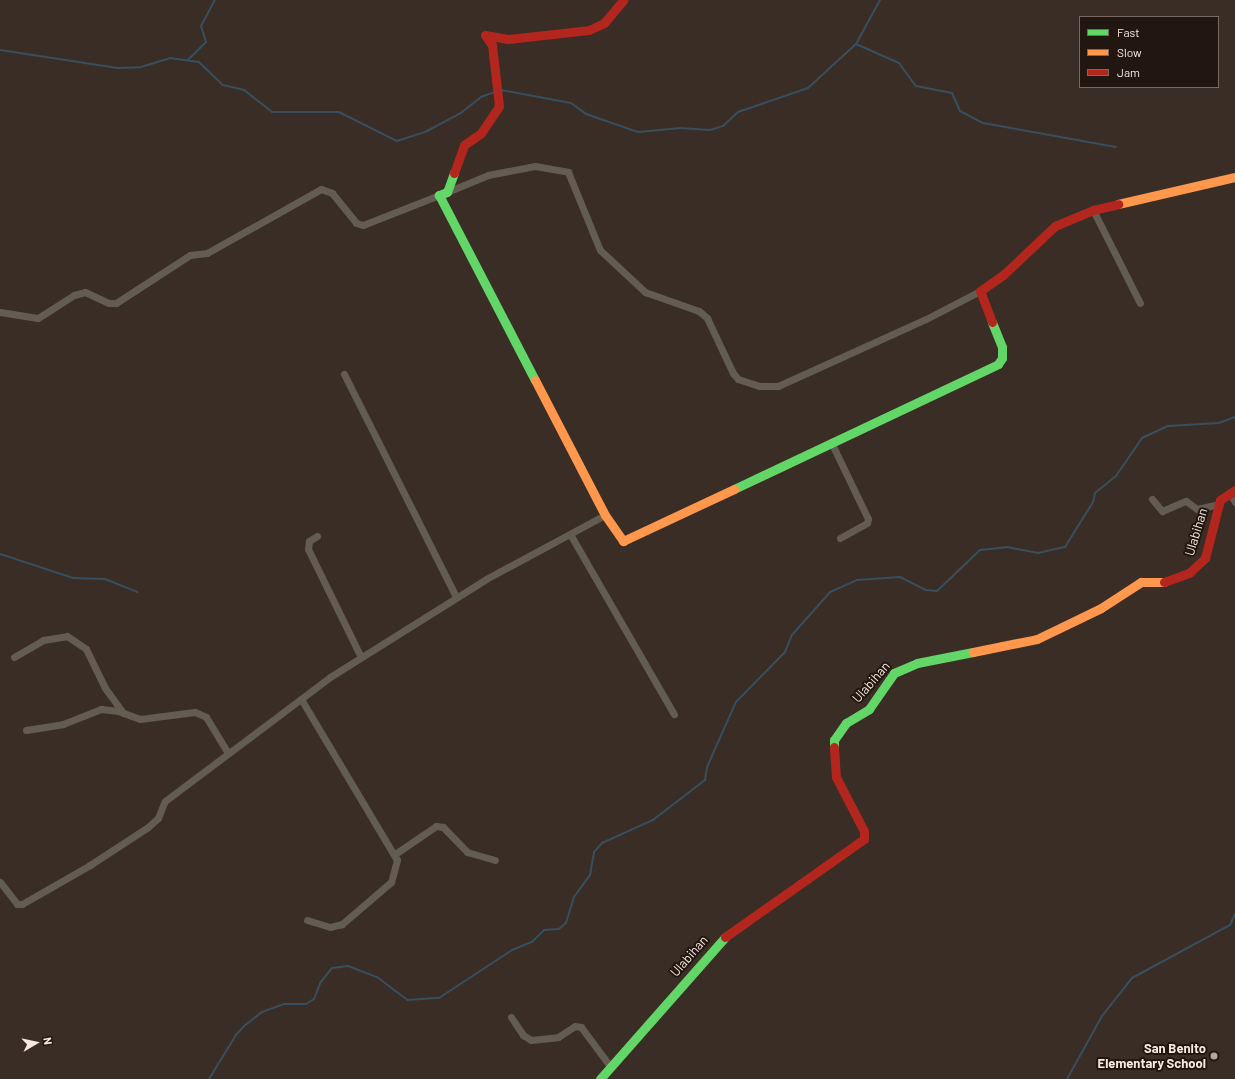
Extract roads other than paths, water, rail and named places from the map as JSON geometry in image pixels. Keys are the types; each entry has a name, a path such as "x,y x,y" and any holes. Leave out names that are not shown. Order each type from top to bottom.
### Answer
{"street":[{"path":"443,193 464,145 481,133 499,106 492,45 485,35 508,39 589,30 604,23 623,0"},
{"path":"0,312 38,318 74,295 86,292 109,303 116,303 190,255 207,253 321,189 332,193 356,224 363,225 488,175 535,166 568,172 600,250 645,292 699,311 707,318 733,373 742,381 759,386 778,386 926,320 980,291 1003,275 1055,226 1093,210 1235,177"},
{"path":"443,193 605,515 619,539 629,540 831,442 970,379 998,364 1002,358 1002,347 980,291"},
{"path":"1093,210 1140,303"},
{"path":"344,374 456,597"},
{"path":"831,442 868,519 867,523 840,538"},
{"path":"1232,491 1235,502"},
{"name":"Ulabihan","path":"600,1079 720,940 864,839 864,831 836,777 834,740 846,723 869,709 894,673 917,663 1037,639 1101,608 1141,582 1169,582 1188,573 1205,558 1218,504 1232,491"},
{"path":"1152,499 1162,511 1186,501 1197,509 1218,504"},
{"path":"0,882 17,904 31,899 148,827 158,818 165,801 301,699 361,657 456,597 605,515"},
{"path":"570,534 674,714"},
{"path":"317,536 309,541 308,549 361,657"},
{"path":"14,657 43,640 67,636 86,649 105,688 123,713"},
{"path":"301,699 395,854 397,867 391,882 342,924 330,927 306,920"},
{"path":"26,730 63,724 94,711 123,713 148,719 202,713 228,753"},
{"path":"395,854 436,826 443,827 467,852 496,860"},
{"path":"511,1017 523,1035 531,1040 558,1037 575,1026 581,1027 610,1066"}],"waterway":[{"path":"188,60 206,42 201,26 215,0"},
{"path":"501,90 571,103 586,114 638,132 681,128 710,130 723,126 738,112 808,88 856,44 880,0"},
{"path":"856,44 899,63 916,86 952,93 960,111 983,123 1116,147"},
{"path":"0,50 118,68 141,67 170,58 199,62 223,85 244,90 272,112 339,112 397,141 427,131 462,112 481,97 495,92"},
{"path":"209,1079 236,1035 244,1026 262,1012 284,1004 306,1004 314,999 320,983 332,968 348,966 377,977 408,1000 439,998 512,950 532,942 544,930 559,929 566,923 574,897 590,875 594,852 602,843 653,820 705,780 707,767 736,702 785,652 792,635 830,592 857,580 900,577 925,590 937,591 980,550 1007,547 1038,553 1065,547 1093,502 1095,493 1116,476 1142,438 1168,426 1219,423 1235,417"},
{"path":"0,554 73,578 105,579 138,592"},
{"path":"1067,1079 1102,1016 1132,978 1230,925 1235,914"}],"place":[{"name":"San Benito Elementary School","path":"1214,1056"}]}
